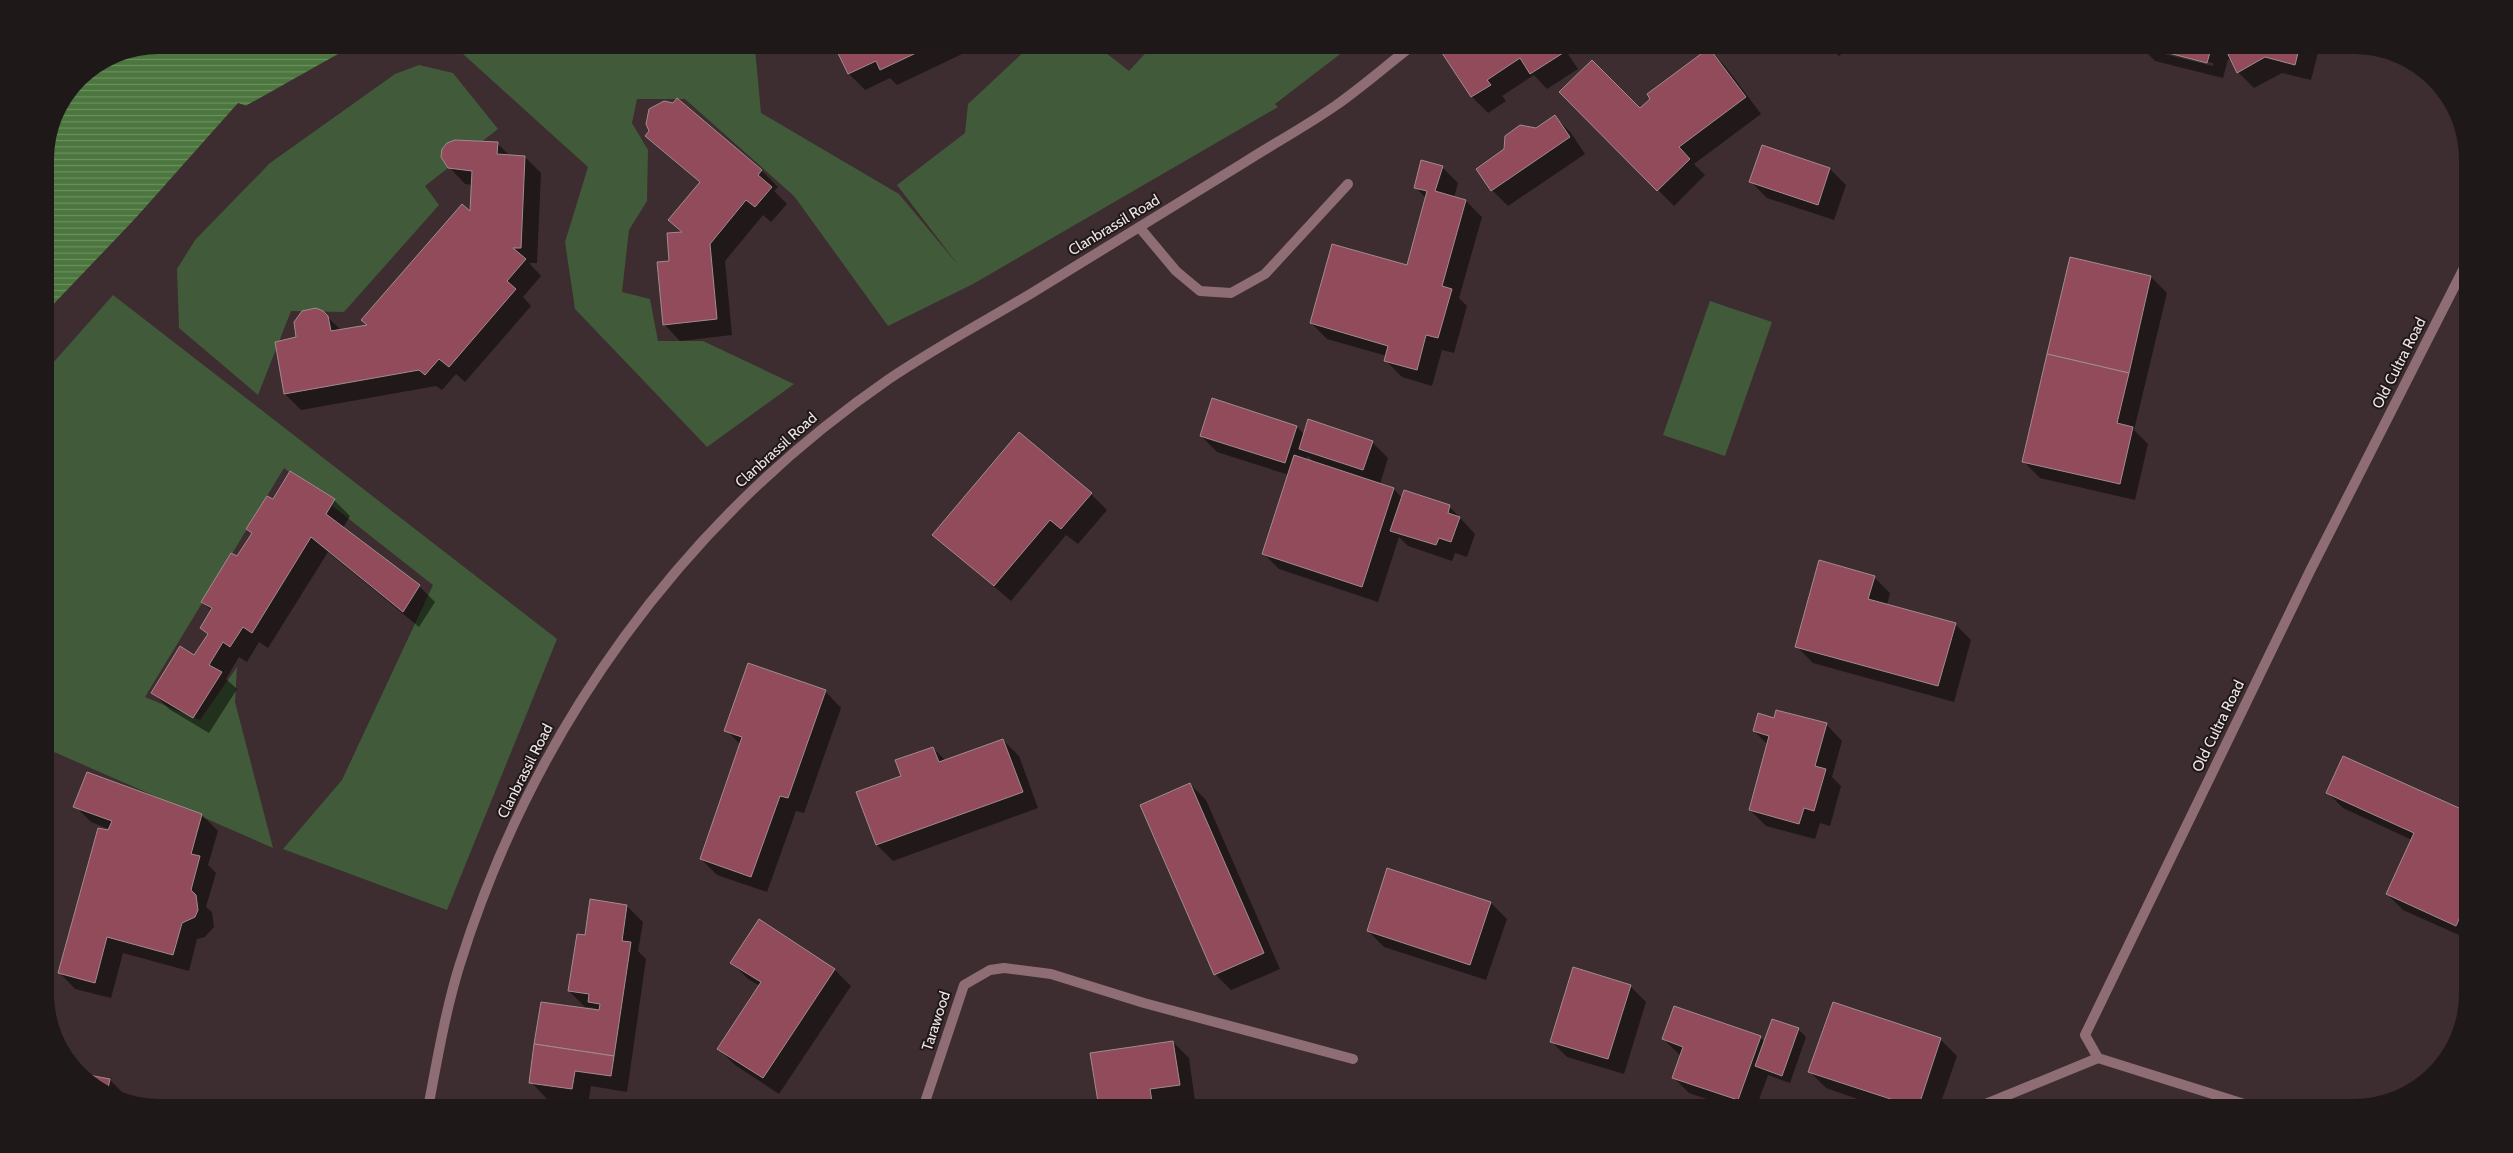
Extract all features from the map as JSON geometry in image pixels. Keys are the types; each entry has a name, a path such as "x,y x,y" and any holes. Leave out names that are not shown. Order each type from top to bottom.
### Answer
{"street":[{"name":"Clanbrassil Road","path":"430,1099 443,1032 458,971 500,853 533,782 571,714 614,649 662,587 713,528 769,474 829,423 892,377 1140,228 1335,106 1401,54"},
{"path":"1140,228 1176,271 1200,291 1231,293 1265,274 1348,184"},
{"name":"Old Cultra Road","path":"2098,1058 2085,1035 2310,571 2459,278"},
{"name":"Tarawood","path":"926,1099 964,985 990,970 1004,968 1051,974 1144,1003 1354,1059"},
{"path":"1998,1099 2098,1058 2228,1099"}],"shaded area":[{"path":"151,54 338,54 240,109 54,304 54,151 57,131 62,118 71,100 84,84 106,68 125,59"},
{"path":"463,54 755,54 761,113 899,194 959,266 897,185 965,133 968,104 1021,54 1107,54 1129,71 1145,54 1340,54 1275,104 1278,107 973,284 888,326 794,196 685,99 637,99 632,123 648,150 647,201 629,230 622,292 650,299 658,341 703,341 794,384 707,447 575,309 565,242 588,167"},
{"path":"419,65 453,73 498,129 425,186 439,205 344,312 291,311 258,395 179,328 177,269 195,240 270,163 395,74"},
{"path":"113,295 557,639 447,910 283,849 342,780 433,585 284,468 145,697 200,720 237,667 235,702 273,848 54,752 54,362"},
{"path":"1710,301 1772,322 1725,456 1663,435"}],"pier":[{"path":"238,103 250,107 241,111 93,266"}],"building":[{"path":"838,54 914,54 880,70 876,61 848,74"},
{"path":"1443,54 1561,54 1530,74 1520,58 1487,80 1491,85 1471,97"},
{"path":"1701,54 1714,54 1746,97 1679,147 1690,159 1657,191 1559,92 1592,60 1640,108 1650,99 1647,94"},
{"path":"2172,54 2210,54 2207,63"},
{"path":"2228,54 2298,54 2295,65 2265,57 2237,73"},
{"path":"677,98 762,170 758,175 772,187 755,207 746,200 710,244 717,319 663,325 657,262 669,261 667,233 682,232 668,220 700,182 645,136 649,131 646,124 649,109 664,101 673,103"},
{"path":"1555,115 1570,137 1491,191 1476,169 1504,149 1505,136 1520,125 1536,128"},
{"path":"455,140 498,142 497,154 525,156 521,248 513,248 526,259 507,281 516,289 449,367 439,359 425,375 419,370 284,394 275,342 296,337 294,322 302,311 316,308 323,311 328,316 331,331 367,325 361,320 462,204 470,211 472,171 448,168 441,157 442,149 447,143"},
{"path":"1762,145 1830,168 1818,205 1749,182"},
{"path":"1421,160 1443,166 1435,191 1466,200 1442,286 1452,289 1438,338 1426,335 1417,370 1384,361 1388,346 1310,323 1332,244 1407,265 1427,191 1414,188"},
{"path":"2070,257 2151,276 2129,373 2047,354"},
{"path":"2047,354 2129,373 2117,423 2133,427 2120,484 2022,462"},
{"path":"1212,398 1297,426 1285,463 1200,436"},
{"path":"1308,419 1373,441 1363,470 1299,449"},
{"path":"1019,432 1092,493 1061,529 1050,520 994,586 932,535"},
{"path":"1294,455 1394,488 1362,587 1262,554"},
{"path":"290,471 335,499 326,514 420,585 403,612 311,537 252,633 243,627 230,647 223,642 209,665 222,672 193,718 151,693 180,646 194,655 208,634 200,628 212,608 201,602 231,553 237,556 252,533 246,529 267,496 273,499"},
{"path":"1404,490 1450,505 1448,513 1460,517 1451,542 1439,538 1436,545 1390,531"},
{"path":"1819,560 1875,576 1868,599 1956,623 1938,686 1795,647"},
{"path":"748,663 826,690 788,798 780,796 751,877 700,859 742,737 724,731"},
{"path":"1776,710 1827,723 1815,766 1826,769 1814,811 1804,808 1799,824 1749,810 1769,736 1753,731 1758,713 1774,718"},
{"path":"1003,739 1023,792 876,845 856,792 901,776 895,760 933,747 939,762"},
{"path":"2343,756 2459,808 2459,919 2456,926 2386,894 2414,833 2326,793"},
{"path":"87,772 202,814 191,854 200,856 191,890 196,895 198,910 195,917 182,923 173,955 107,937 95,983 58,973 98,828 108,830 112,821 73,807"},
{"path":"1190,783 1264,953 1214,975 1140,805"},
{"path":"1387,868 1491,902 1470,965 1367,931"},
{"path":"590,899 627,905 622,941 631,942 614,1056 534,1044 541,1002 599,1010 600,1004 588,1002 589,994 568,991 577,934 585,935"},
{"path":"759,919 835,969 763,1078 717,1049 761,982 730,963"},
{"path":"1573,967 1631,985 1608,1059 1550,1042"},
{"path":"1833,1002 1941,1038 1921,1099 1890,1099 1808,1072"},
{"path":"1674,1006 1761,1036 1738,1099 1672,1078 1683,1047 1662,1039"},
{"path":"1772,1019 1799,1028 1782,1076 1755,1066"},
{"path":"1173,1041 1180,1085 1150,1089 1152,1099 1098,1099 1090,1053"},
{"path":"534,1044 614,1056 611,1076 575,1071 572,1089 529,1083"},
{"path":"92,1076 110,1079 108,1086"}]}
